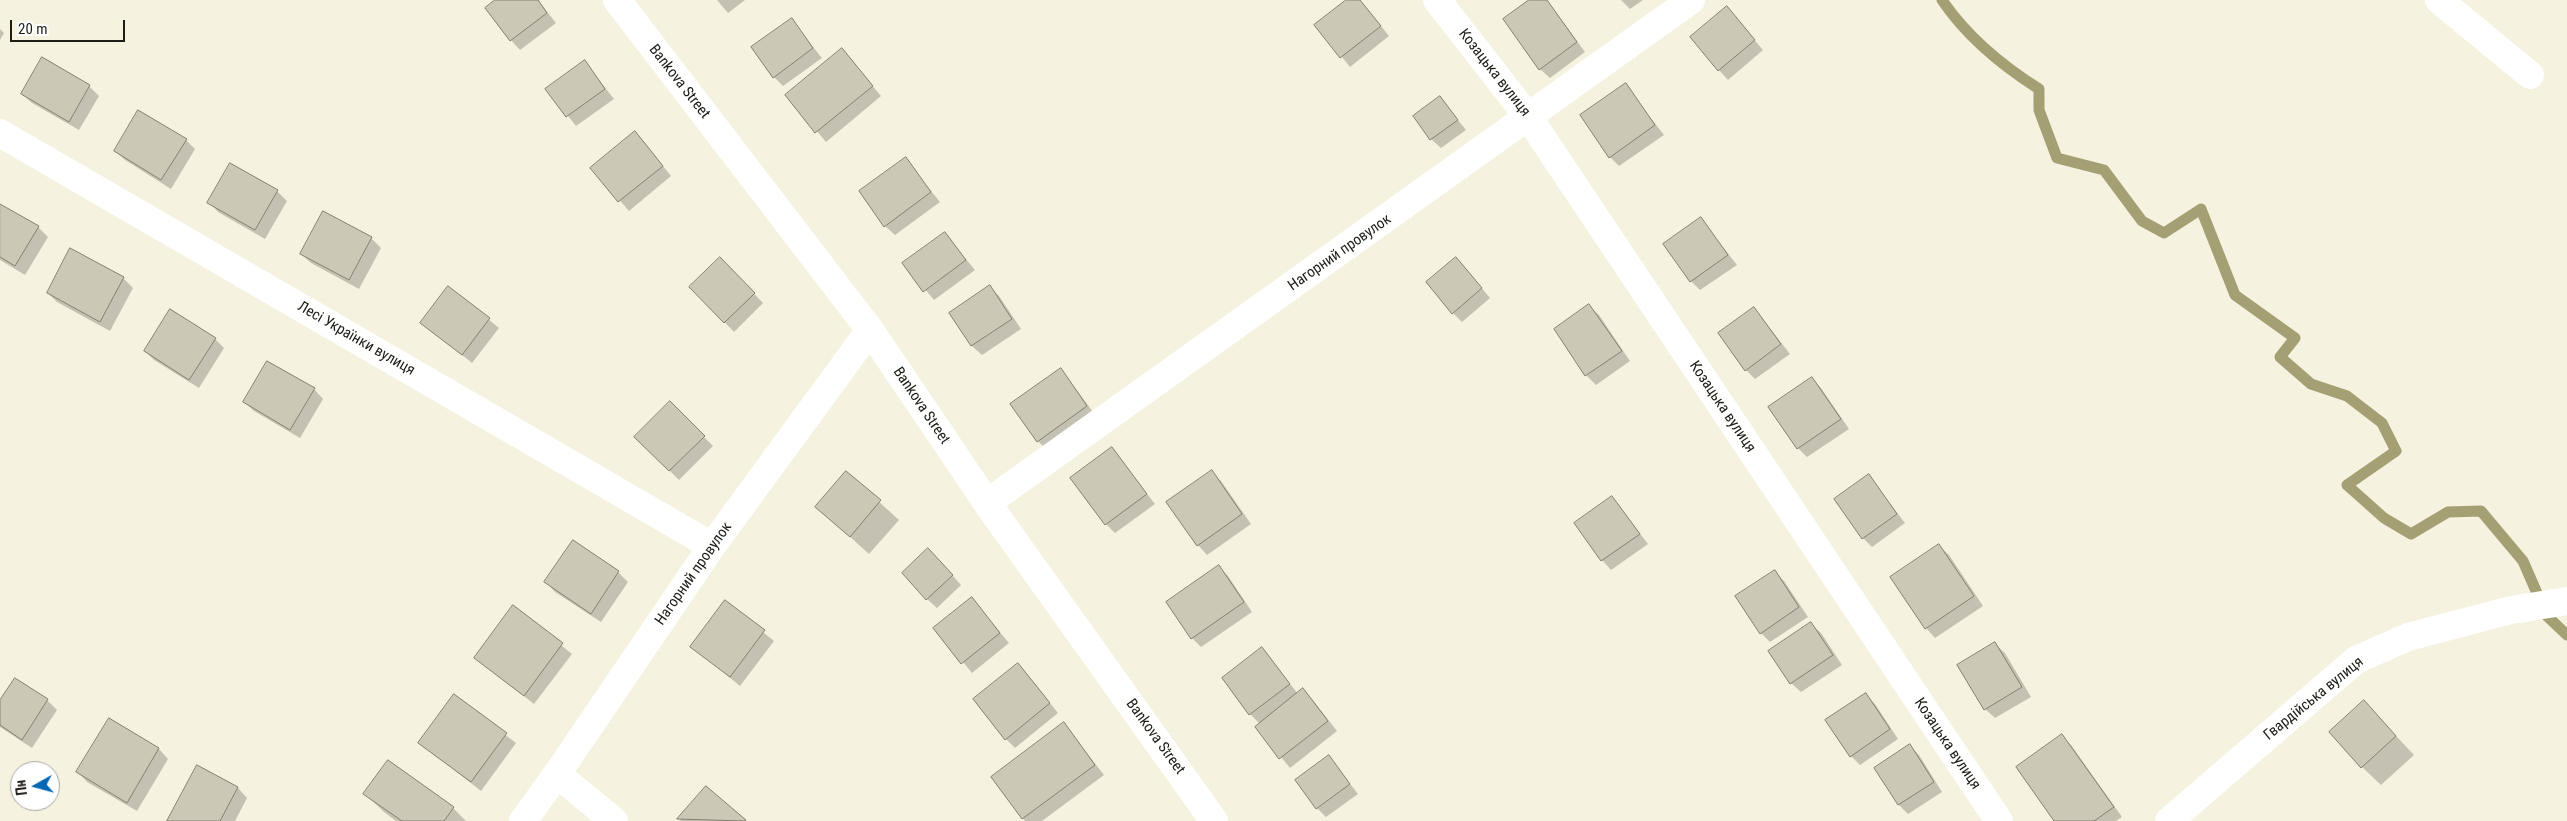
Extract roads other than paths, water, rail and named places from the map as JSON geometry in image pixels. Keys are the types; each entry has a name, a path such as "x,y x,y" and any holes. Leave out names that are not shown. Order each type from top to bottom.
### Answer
{"street":[{"name":"Bankova Street","path":"617,0 870,330 987,503 1214,821"},
{"name":"Козацька вулиця","path":"1438,0 1529,118 1999,821"},
{"name":"Нагорний провулок","path":"987,503 1529,118 1691,0"},
{"path":"2439,0 2530,75"},
{"name":"Лесі Українки вулиця","path":"0,133 712,546"},
{"name":"Нагорний провулок","path":"523,821 712,546 870,330"},
{"name":"Гвардійська вулиця","path":"2169,821 2356,660 2408,637 2511,610 2562,601"},
{"path":"557,774 614,821"}],"waterway":[{"path":"1942,0 1974,38 1998,60 2039,89 2039,110 2057,158 2104,170 2142,221 2164,233 2201,209 2235,295 2295,338 2280,357 2311,384 2347,396 2382,423 2396,451 2347,485 2384,518 2411,534 2448,512 2481,511 2523,561 2547,616 2567,635"}]}
